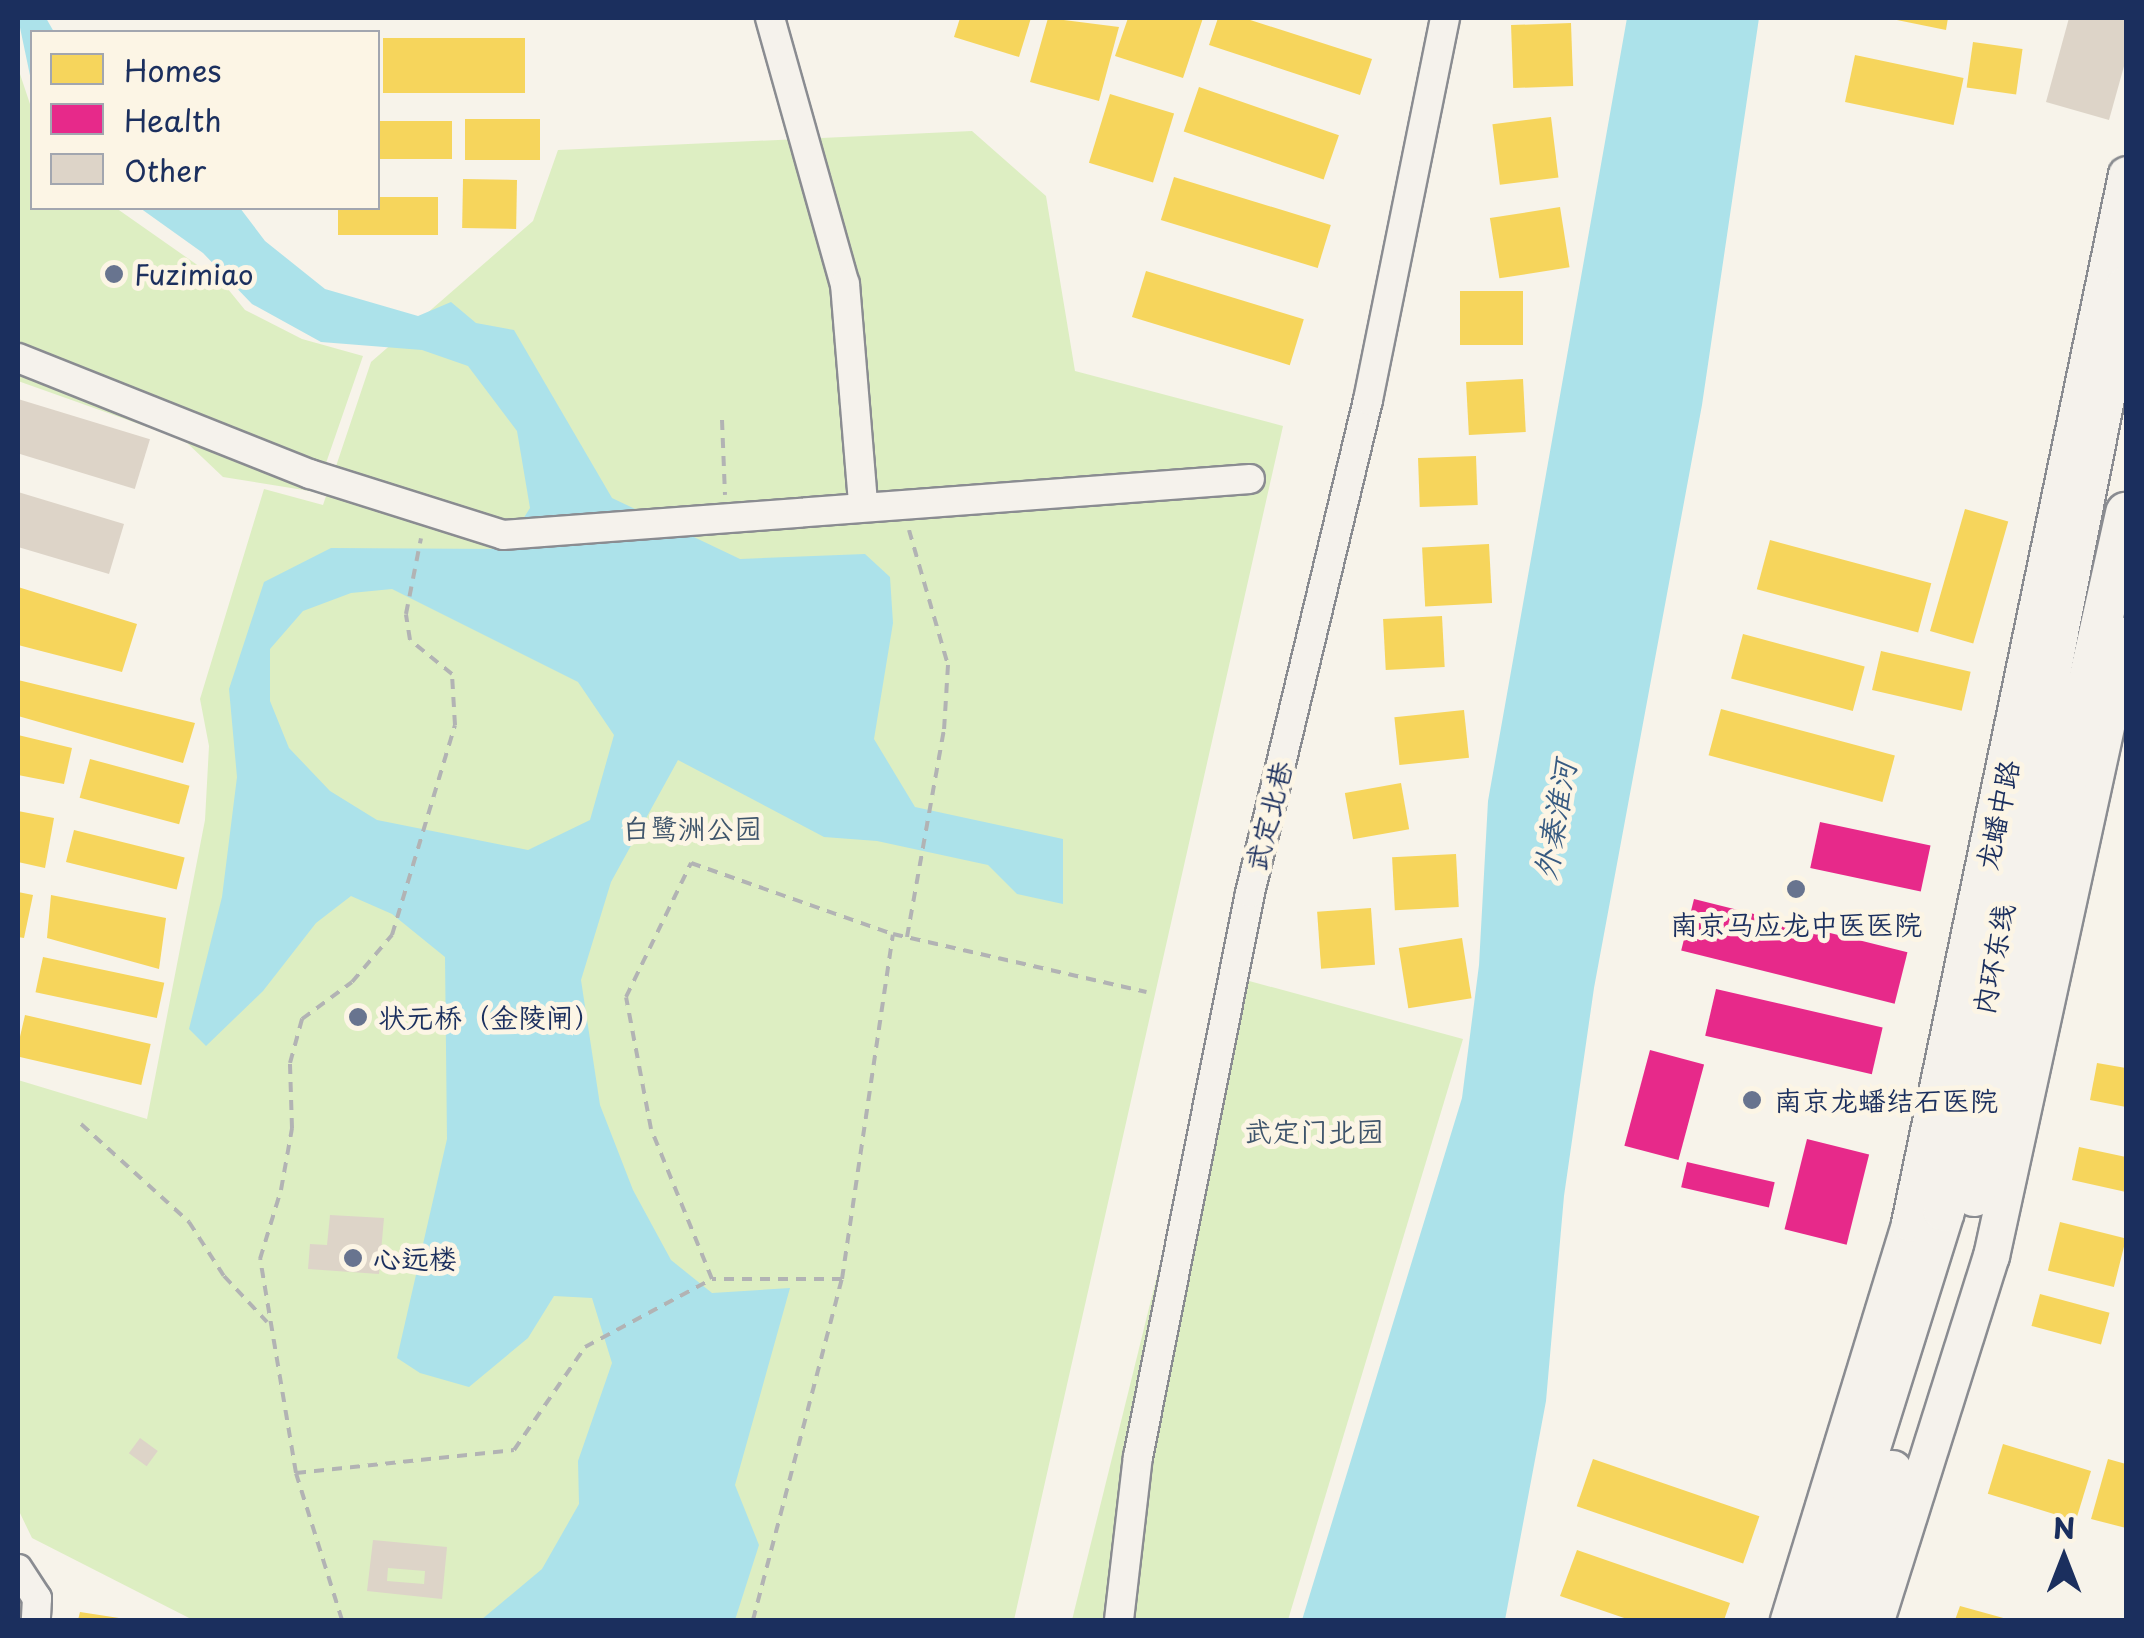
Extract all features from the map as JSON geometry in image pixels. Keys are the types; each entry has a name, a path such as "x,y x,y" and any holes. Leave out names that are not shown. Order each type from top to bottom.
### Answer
{"highway":[{"name":"内环东线","path":"1816,1620 1944,1211 2126,288"},
{"name":"内环东线","path":"1846,1620 1968,1224 2126,513"}],"main road":[{"name":"龙蟠中路","path":"1788,1620 1908,1223 2126,174"},
{"path":"1876,1620 1991,1256 2126,635"}],"street":[{"path":"770,18 844,284 863,505"},
{"name":"武定北巷","path":"1119,1620 1138,1457 1250,893 1368,400 1445,18"},
{"path":"18,358 310,474 503,534 725,514 1250,479"},
{"path":"18,1569 37,1598 36,1620"}],"path":[{"path":"722,420 725,514"},
{"path":"902,502 948,665 944,728 907,937"},
{"path":"342,1620 296,1472 267,1322 260,1259 281,1190 292,1128 290,1063 302,1018 352,982 392,935 454,725 452,674 410,640 406,614 421,538"},
{"path":"712,1279 651,1128 626,997 692,864 893,934 988,952 1146,992"},
{"path":"753,1620 842,1279 893,934"},
{"path":"81,1124 188,1222 224,1276 267,1322"},
{"path":"296,1472 514,1450 585,1347 712,1279 842,1279"}],"green space":[{"name":"Fuzimiao","path":"18,68 30,104 30,210 119,210 223,283 245,310 302,339 363,356 316,492 223,477 184,440 18,381"},
{"name":"白鹭洲公园","path":"972,131 1046,196 1075,371 1283,426 1014,1620 193,1620 32,1538 18,1509 18,1080 147,1119 205,820 209,746 200,699 264,489 323,505 371,362 533,221 558,150"},
{"name":"武定门北园","path":"1231,976 1463,1039 1288,1620 1072,1620"}],"water":[{"path":"18,18 46,18 53,30 30,30 30,75"},
{"name":"外秦淮河","path":"1627,18 1759,18 1702,405 1594,988 1564,1196 1546,1401 1505,1620 1302,1620 1462,1098 1479,965 1488,801"},
{"path":"143,210 242,210 265,241 325,289 418,316 451,302 476,323 514,330 612,498 740,559 865,554 890,577 893,623 874,739 915,807 1063,839 1063,904 1017,894 988,865 877,841 824,837 678,760 611,882 581,980 600,1105 633,1190 671,1260 712,1293 790,1288 735,1485 759,1545 735,1620 481,1620 542,1569 579,1504 578,1461 612,1363 592,1298 554,1296 528,1338 469,1387 420,1373 397,1358 447,1139 445,957 392,914 351,896 316,923 263,991 206,1046 189,1029 222,897 237,777 229,689 264,582 331,548 504,549 530,508 517,431 468,366 422,350 321,342 252,304 203,253","holes":["392,589 578,682 614,735 590,820 528,850 377,820 330,791 289,748 270,701 270,649 303,611 351,593"]}],"building: Homes":[{"path":"960,18 1031,18 1019,57 954,37"},
{"path":"1048,18 1119,27 1099,101 1030,82"},
{"path":"1128,18 1203,18 1183,78 1115,56"},
{"path":"1218,18 1244,18 1372,59 1360,95 1209,45"},
{"path":"1887,18 1948,18 1946,30"},
{"path":"1571,23 1573,86 1513,88 1511,25"},
{"path":"383,38 525,38 525,93 383,93"},
{"path":"1973,42 2023,49 2016,95 1967,88"},
{"path":"1855,55 1964,78 1954,125 1845,102"},
{"path":"1199,87 1339,135 1324,180 1184,131"},
{"path":"1110,94 1174,114 1153,182 1089,163"},
{"path":"1551,117 1558,178 1500,185 1492,124"},
{"path":"465,119 540,119 540,160 465,160"},
{"path":"380,121 452,121 452,159 380,159"},
{"path":"1174,177 1331,225 1318,268 1161,220"},
{"path":"463,179 517,180 516,229 462,228"},
{"path":"380,197 438,197 438,235 338,235 338,210 380,210"},
{"path":"1560,207 1570,267 1499,278 1490,218"},
{"path":"1146,271 1304,319 1290,365 1132,317"},
{"path":"1460,291 1523,291 1523,345 1460,345"},
{"path":"1523,379 1526,432 1469,435 1466,382"},
{"path":"1476,456 1478,505 1420,507 1418,458"},
{"path":"1965,509 2008,521 1973,643 1930,631"},
{"path":"1770,540 1931,583 1918,632 1757,589"},
{"path":"1489,544 1492,603 1425,606 1422,548"},
{"path":"18,587 137,624 122,672 18,645"},
{"path":"1442,616 1445,667 1386,670 1383,619"},
{"path":"1743,634 1865,667 1853,711 1731,678"},
{"path":"1881,651 1971,672 1962,711 1872,690"},
{"path":"18,680 195,723 183,763 18,716"},
{"path":"1721,709 1895,756 1882,802 1709,755"},
{"path":"1464,710 1469,758 1399,765 1394,717"},
{"path":"18,735 72,748 64,784 18,775"},
{"path":"90,759 189,786 179,824 80,798"},
{"path":"1401,783 1409,829 1353,839 1345,793"},
{"path":"18,811 54,818 45,868 18,862"},
{"path":"74,830 185,858 177,890 66,862"},
{"path":"1456,854 1459,907 1395,910 1392,857"},
{"path":"18,892 33,895 24,938 18,937"},
{"path":"51,895 166,918 159,969 47,938"},
{"path":"1371,908 1375,965 1321,969 1317,912"},
{"path":"1462,938 1472,998 1408,1008 1399,948"},
{"path":"43,957 164,983 157,1018 36,992"},
{"path":"25,1015 151,1044 141,1085 18,1056"},
{"path":"2097,1063 2126,1068 2126,1107 2090,1100"},
{"path":"2079,1147 2126,1157 2126,1192 2072,1180"},
{"path":"2060,1222 2126,1238 2114,1287 2048,1271"},
{"path":"2040,1294 2110,1313 2101,1345 2031,1326"},
{"path":"2003,1444 2091,1471 2076,1521 1988,1494"},
{"path":"1593,1459 1759,1516 1743,1564 1577,1506"},
{"path":"2108,1459 2126,1464 2126,1528 2091,1519"},
{"path":"1577,1550 1730,1603 1724,1620 1630,1620 1560,1596"},
{"path":"1960,1606 2007,1619 2007,1620 1955,1620"},
{"path":"80,1612 119,1618 119,1620 78,1620"}],"building: Health":[{"path":"1820,822 1931,845 1921,891 1810,868"},
{"path":"1694,899 1907,952 1895,1004 1681,950"},
{"path":"1716,989 1883,1027 1872,1074 1705,1036"},
{"path":"1650,1050 1704,1064 1678,1160 1624,1146"},
{"path":"1807,1139 1869,1154 1847,1245 1785,1229"},
{"path":"1687,1162 1775,1182 1769,1208 1681,1187"}],"building: Other":[{"path":"2069,18 2126,18 2126,59 2109,120 2046,102"},
{"path":"18,399 150,439 135,489 18,453"},
{"path":"18,492 124,524 109,574 18,547"},
{"name":"心远楼","path":"330,1215 384,1218 379,1274 308,1269 310,1244 327,1245"},
{"path":"140,1438 158,1451 147,1466 129,1453"},
{"path":"373,1540 447,1547 442,1599 367,1591","holes":["388,1568 425,1571 424,1584 387,1581"]}],"place":[{"name":"Fuzimiao","path":"114,274"},
{"name":"南京马应龙中医医院","path":"1796,889"},
{"name":"状元桥（金陵闸）","path":"358,1017"},
{"name":"南京龙蟠结石医院","path":"1752,1100"},
{"name":"心远楼","path":"353,1258"}]}
